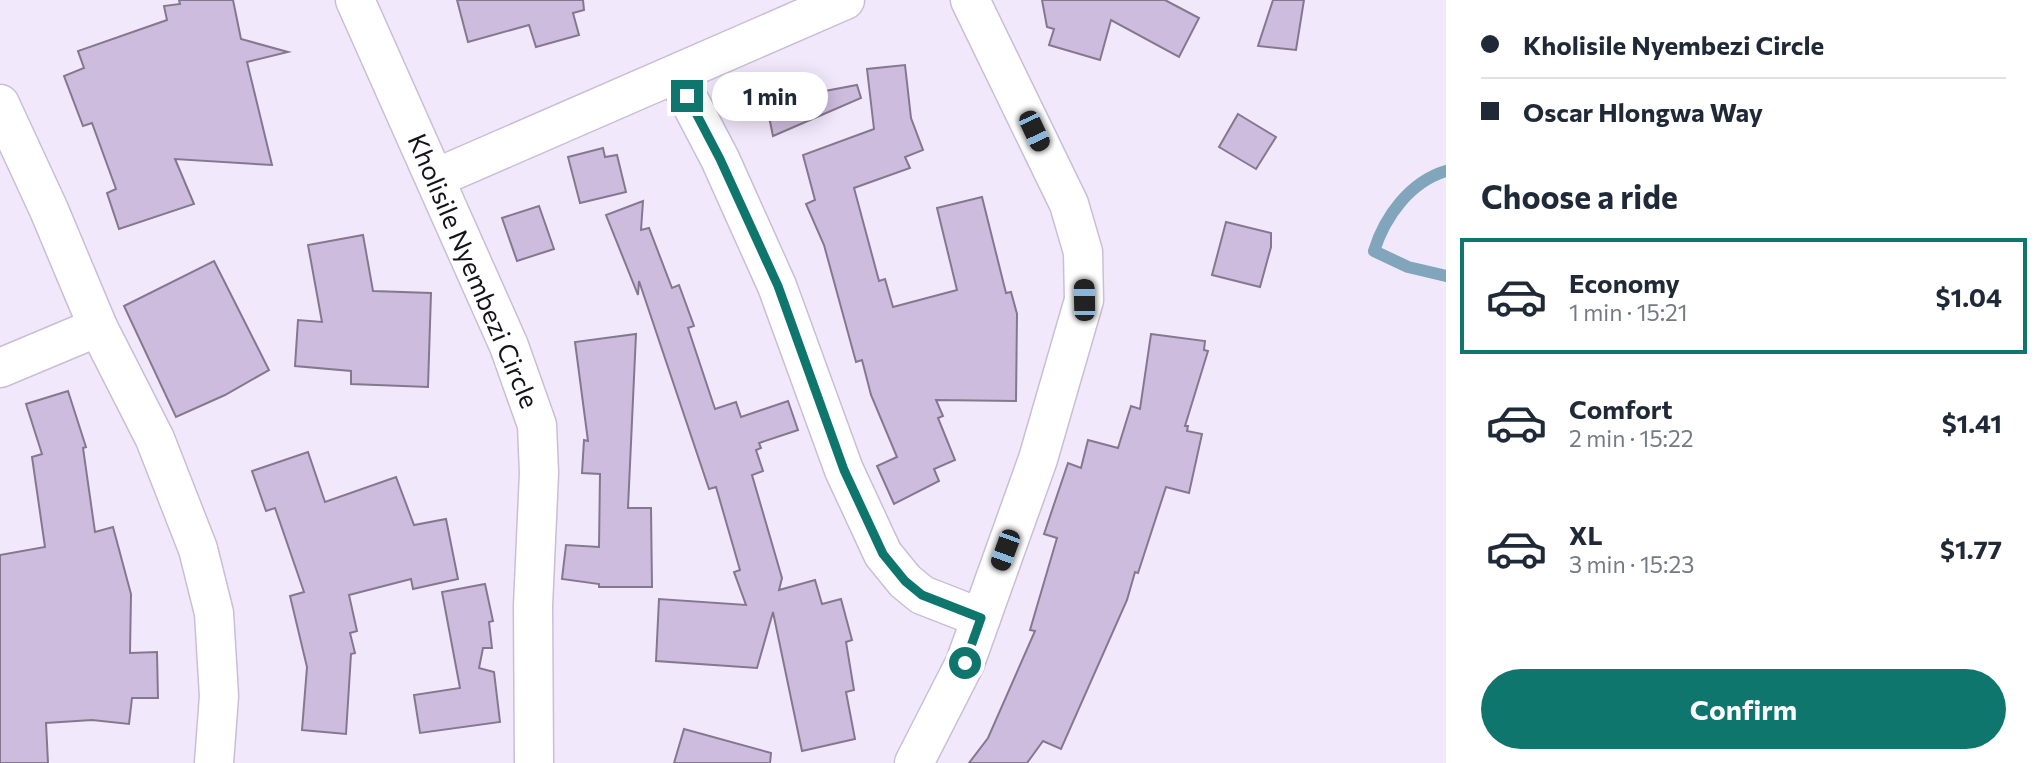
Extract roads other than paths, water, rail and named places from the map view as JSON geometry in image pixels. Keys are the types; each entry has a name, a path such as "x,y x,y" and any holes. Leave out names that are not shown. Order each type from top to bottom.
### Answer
{"street":[{"name":"Kholisile Nyembezi Circle","path":"355,0 509,346 537,425 539,473 533,606 534,763"},
{"path":"436,178 845,0"},
{"path":"914,763 965,663 1038,459 1084,300 1083,252 1069,204 970,0"},
{"path":"676,75 720,159 778,286 844,470 883,554 905,581 922,595 981,618"},
{"path":"0,104 49,210 98,327 155,439 198,549 214,612 219,696 214,763"},
{"path":"0,368 98,327"}],"waterway":[{"path":"1446,171 1433,176 1410,192 1392,213 1374,251 1408,267 1446,276"}]}
